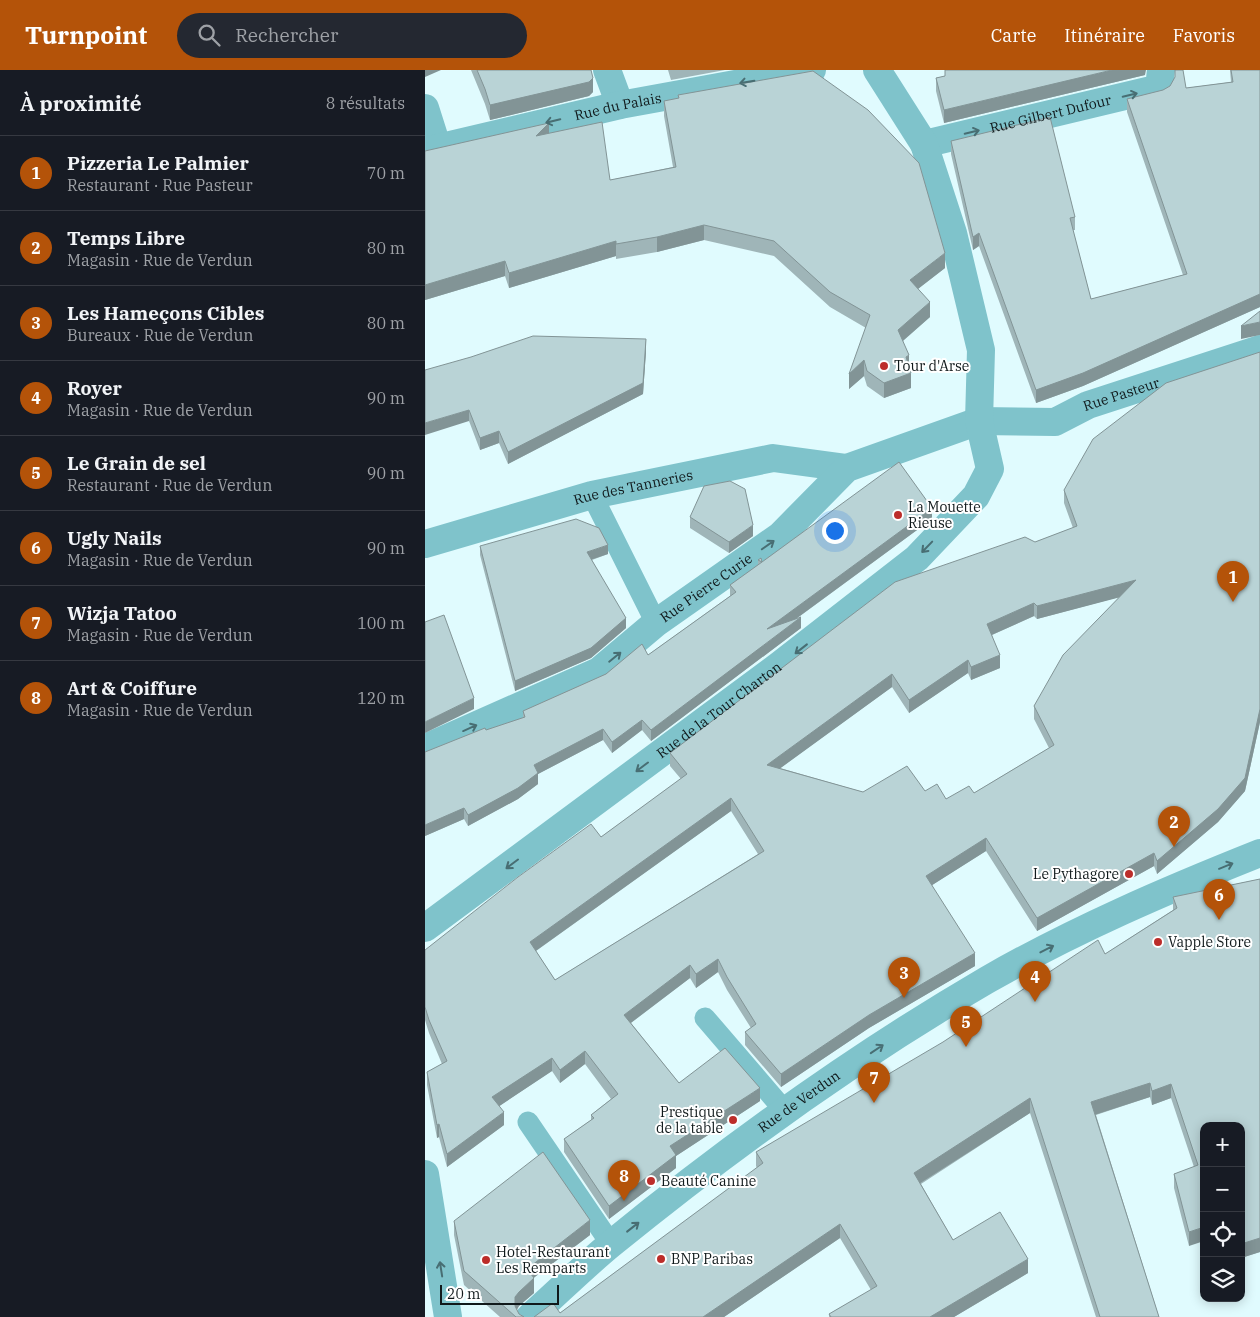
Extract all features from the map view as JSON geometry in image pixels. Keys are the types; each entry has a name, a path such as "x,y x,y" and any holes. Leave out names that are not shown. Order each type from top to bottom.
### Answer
{"street":[{"path":"607,70 620,105"},
{"name":"Rue du Palais","path":"432,150 620,105 812,70"},
{"path":"877,70 924,144 953,232 981,350 979,421"},
{"name":"Rue Gilbert Dufour","path":"924,144 1159,88 1161,70"},
{"path":"425,108 432,150"},
{"name":"Rue Pasteur","path":"979,421 1055,422 1089,405 1260,348"},
{"name":"Rue Pierre Curie","path":"425,748 599,671 656,624 780,536 847,468 979,421"},
{"name":"Rue de la Tour Charton","path":"425,928 777,667 917,558 977,496 990,469 979,421"},
{"name":"Rue des Tanneries","path":"425,544 592,495 773,458 847,468"},
{"name":"Rue de Verdun","path":"530,1317 611,1244 785,1110 907,1028 989,979 1143,900 1260,852"},
{"path":"425,1174 448,1317"}],"lane":[{"path":"592,495 656,624"},
{"path":"705,1018 785,1110"},
{"path":"529,1122 611,1244"}],"building":[{"path":"477,70 591,70 593,78 589,82 490,105"},
{"path":"945,70 1112,70 944,110 936,78 945,76"},
{"path":"1175,70 1183,70 1186,88 1233,82 1231,70 1260,70 1260,294 1083,373 1036,390 979,233 973,237 951,141 1050,117 1075,217 1070,218 1091,299 1187,274 1127,99 1163,90 1170,86 1175,77"},
{"path":"813,71 868,110 919,163 945,253 910,280 930,302 898,330 909,355 906,357 911,373 884,383 867,371 864,360 849,374 870,315 830,292 774,241 704,225 657,237 616,244 616,241 509,273 505,261 425,285 425,151 549,123 536,136 602,122 610,180 676,167 664,101 679,98 678,95"},
{"path":"1260,311 1260,322 1241,326"},
{"path":"533,336 646,339 643,383 508,452 499,431 480,438 469,410 425,423 425,370"},
{"path":"1260,352 1260,709 1245,778 1218,809 1157,861 1154,853 1037,918 986,838 926,876 975,953 869,1015 781,1074 745,1032 756,1024 718,959 696,974 690,965 624,1015 679,1083 725,1048 760,1088 670,1146 676,1155 609,1206 564,1139 594,1118 591,1115 618,1094 585,1051 560,1070 552,1058 492,1097 504,1112 447,1154 439,1124 437,1125 427,1072 447,1061 425,1007 425,950 518,877 591,824 601,837 687,774 670,753 895,582 1025,537 1035,542 1077,526 1064,490 1093,439 1166,383","holes":["1136,580 1063,655 1034,706 1054,745 974,793 969,786 946,799 937,784 925,791 907,766 863,792 767,765 892,674 909,700 968,660 971,667 1000,655 987,624 1034,603 1037,606","731,798 764,851 555,980 530,942"]},
{"path":"899,462 932,508 767,629 801,617 651,730 642,720 612,742 603,729 534,765 538,773 518,788 468,815 464,808 425,825 425,752 485,728 486,730 525,717 523,711 606,674 642,644 648,655 736,592 730,585"},
{"path":"730,481 745,489 753,525 729,542 690,517 704,486"},
{"path":"576,519 599,528 608,545 587,552 626,618 591,648 515,681 480,546"},
{"path":"444,615 474,698 425,722 425,622"},
{"path":"1260,879 1260,1238 1245,1243 1245,1122 1200,1122 1200,1228 1189,1232 1174,1174 1198,1165 1171,1084 1152,1091 1150,1083 1091,1102 1159,1317 1100,1317 1030,1098 914,1173 953,1240 1000,1212 1028,1259 930,1317 831,1317 829,1314 877,1286 840,1224 703,1317 534,1317 553,1303 560,1313 763,1163 756,1152 943,1042 1098,940 1105,954 1177,908 1173,897"},
{"path":"543,1152 590,1220 527,1269 534,1278 515,1297 515,1306 519,1314 524,1317 516,1317 464,1271 454,1221"}],"place":[{"name":"Tour d'Arse","path":"884,366"},
{"name":"La Mouette Rieuse","path":"898,515"},
{"name":"Pizzeria Le Palmier","path":"1233,602"},
{"name":"Temps Libre","path":"1174,847"},
{"name":"Le Pythagore","path":"1129,874"},
{"name":"Ugly Nails","path":"1219,920"},
{"name":"Vapple Store","path":"1158,942"},
{"name":"Les Hameçons Cibles","path":"904,998"},
{"name":"Royer","path":"1035,1002"},
{"name":"Le Grain de sel","path":"966,1047"},
{"name":"Wizja Tatoo","path":"874,1103"},
{"name":"Prestique de la table","path":"733,1120"},
{"name":"Beauté Canine","path":"651,1181"},
{"name":"Art & Coiffure","path":"624,1201"},
{"name":"BNP Paribas","path":"661,1259"},
{"name":"Hotel-Restaurant Les Remparts","path":"486,1260"}]}
